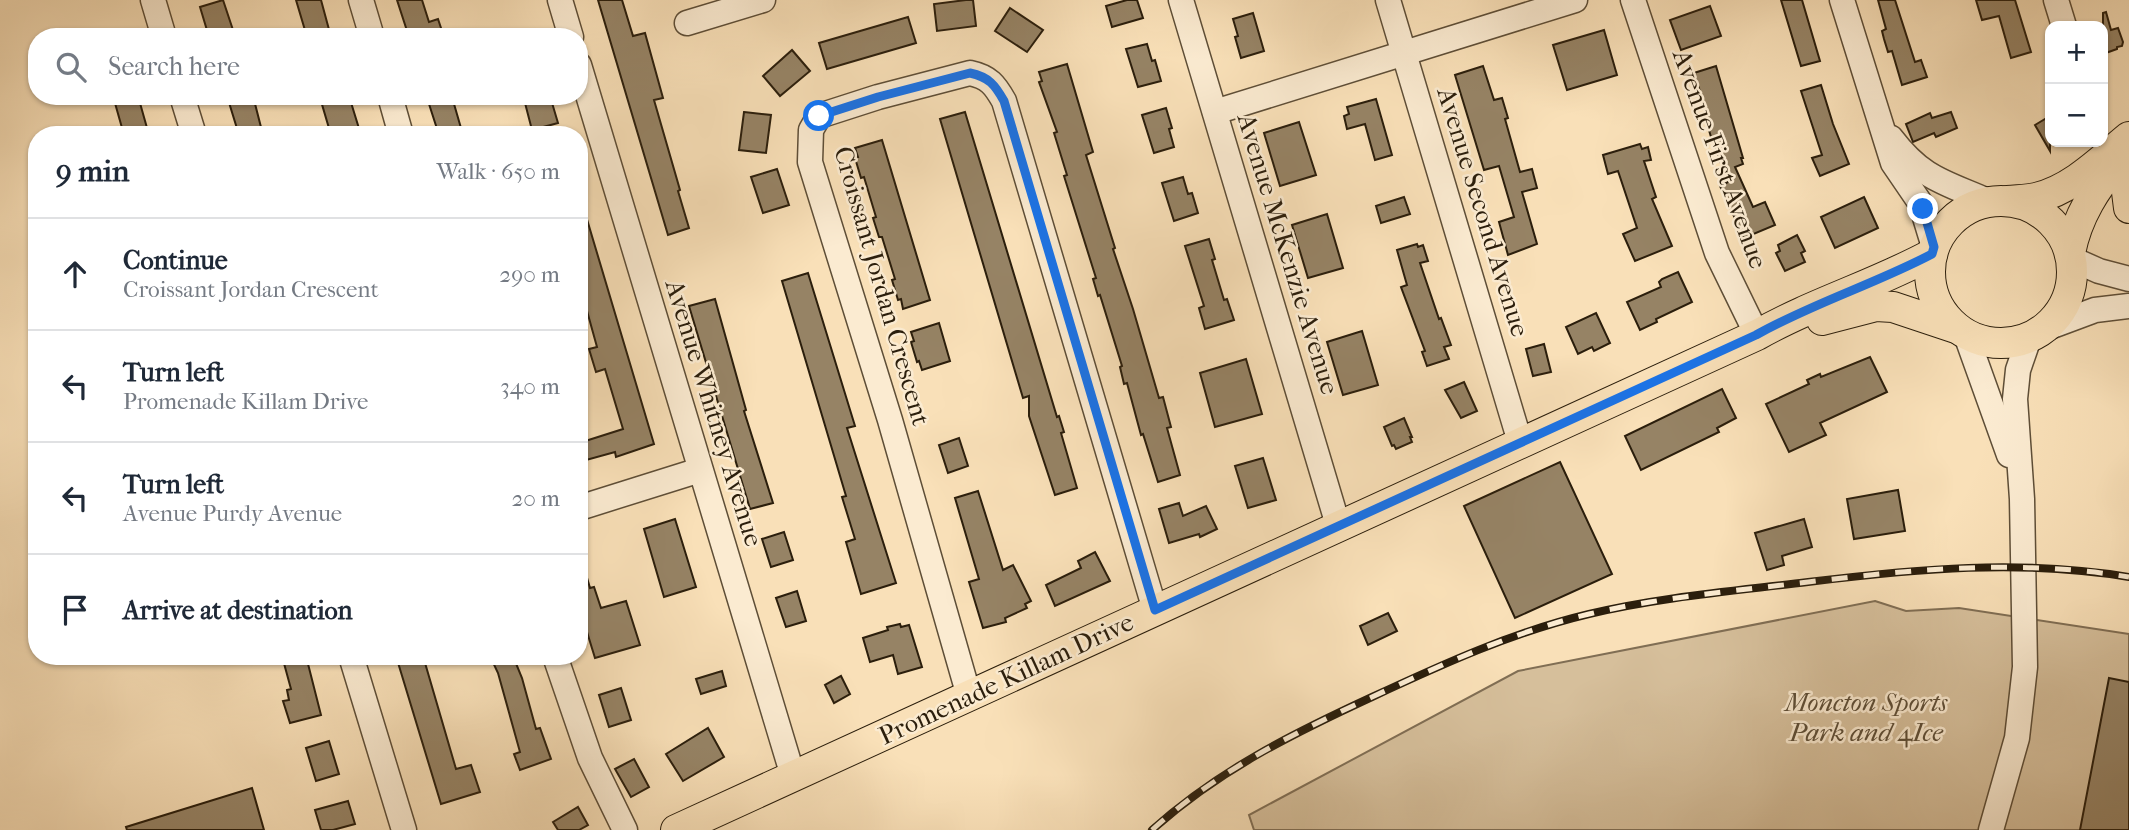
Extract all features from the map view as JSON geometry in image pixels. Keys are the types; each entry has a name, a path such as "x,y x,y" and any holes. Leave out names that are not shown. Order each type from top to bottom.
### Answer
{"main road":[{"path":"2114,155 2054,191 2036,198 1998,201 1970,208 1955,218 1942,231 1933,250 1930,268 1931,288 1943,314 1961,331 1997,344 2015,342 2037,334 2055,320 2071,290 2071,256 2080,215 2106,175 2114,155 2129,137"},
{"path":"2114,155 2126,184 2129,208"},
{"path":"1998,201 2025,205 2042,213 2055,224 2066,241 2071,256"},
{"name":"Promenade Killam Drive","path":"676,830 1756,335 1784,319 1882,279 1933,250"},
{"name":"Promenade Killam Drive","path":"1756,335 1876,306 1904,310 1961,331"}],"street":[{"path":"153,0 161,28"},
{"path":"361,0 369,28"},
{"path":"560,0 568,28"},
{"path":"687,23 763,0"},
{"name":"Avenue McKenzie Avenue","path":"1181,0 1338,525"},
{"name":"Avenue Second Avenue","path":"1388,0 1520,442"},
{"path":"1215,113 1575,0"},
{"name":"Avenue First Avenue","path":"1633,0 1717,253 1756,335"},
{"path":"1842,0 1893,163 1921,204 1933,250"},
{"path":"2056,0 2062,21"},
{"name":"Croissant Jordan Crescent","path":"969,696 890,420 810,162 811,130 819,116 878,97 970,73 985,76 996,87 1004,101 1155,610"},
{"name":"Avenue Whitney Avenue","path":"588,95 793,776"},
{"path":"185,105 191,126"},
{"path":"393,105 398,126"},
{"path":"1878,121 1902,153 1920,170 1946,184 1998,201"},
{"path":"2071,256 2108,274 2129,279"},
{"path":"1991,830 2017,737 2025,667 2022,499 2015,399 2018,370 2037,334 2095,310 2129,306"},
{"path":"1961,331 1995,412 2022,499"},
{"path":"588,505 700,470"},
{"path":"354,665 404,830"},
{"path":"558,665 590,758 625,830"}],"green space":[{"name":"Moncton Sports Park and 4Ice","path":"1875,601 1906,611 1959,608 2129,634 2129,830 1254,830 1249,815 1518,671"}],"building":[{"path":"223,0 232,28 206,28 200,7"},
{"path":"296,0 321,0 329,28 304,28"},
{"path":"397,0 422,0 429,22 438,19 441,28 406,28"},
{"path":"598,0 622,0 633,36 645,33 663,98 654,100 689,228 668,235"},
{"path":"973,0 976,26 937,31 934,4"},
{"path":"1137,0 1143,18 1112,27 1106,6"},
{"path":"1781,0 1802,0 1820,61 1801,66"},
{"path":"1878,0 1895,0 1915,62 1921,60 1927,77 1902,85 1892,51 1888,52 1884,39 1882,31 1886,29"},
{"path":"1976,0 2015,0 2031,52 2011,58 1999,16 1982,20"},
{"path":"1710,6 1721,36 1681,50 1670,20"},
{"path":"1010,8 1043,30 1027,52 995,31"},
{"path":"2106,12 2111,30 2118,28 2123,42 2122,46 2108,52 2108,21 2103,21 2103,13"},
{"path":"1253,13 1264,51 1241,58 1233,19"},
{"path":"908,17 916,43 827,69 819,43"},
{"path":"1604,30 1617,75 1567,90 1553,45"},
{"path":"1147,44 1161,81 1138,87 1126,49"},
{"path":"792,50 810,71 780,96 763,76"},
{"path":"1067,64 1093,152 1086,155 1159,398 1163,397 1171,427 1167,428 1180,475 1158,482 1143,434 1141,435 1127,383 1124,384 1122,366 1100,295 1098,296 1093,279 1096,278 1064,176 1067,175 1054,133 1057,132 1039,82 1042,81 1039,72"},
{"path":"1483,66 1494,100 1502,98 1520,172 1532,169 1537,188 1522,192 1537,244 1508,255 1499,222 1514,217 1499,166 1484,170 1455,75"},
{"path":"1716,66 1743,158 1743,164 1735,167 1753,207 1765,202 1775,225 1744,238 1720,186 1728,182 1711,137 1705,117 1708,116 1694,73"},
{"path":"1821,85 1849,164 1820,176 1812,158 1822,155 1801,91"},
{"path":"1376,99 1392,155 1375,160 1365,124 1347,129 1344,116 1349,114 1347,107"},
{"path":"116,105 141,105 146,126 121,126"},
{"path":"230,105 255,105 261,126 236,126"},
{"path":"322,105 352,105 358,126 328,126"},
{"path":"429,105 454,105 460,126 436,126"},
{"path":"526,105 553,105 558,123 531,126"},
{"path":"1166,108 1174,147 1154,153 1142,115"},
{"path":"744,112 771,115 766,153 739,150"},
{"path":"965,112 1057,417 1059,416 1064,432 1061,433 1077,488 1055,495 1029,416 1029,396 1023,398 940,119"},
{"path":"1951,112 1957,128 1936,137 1934,133 1913,142 1906,124 1930,113 1932,118"},
{"path":"2045,119 2045,142 2035,125"},
{"path":"1299,122 1316,175 1280,186 1264,133"},
{"path":"882,140 930,300 903,309 892,280 895,279 882,237 879,237 873,218 876,217 864,177 861,178 855,158 858,157 855,148"},
{"path":"1640,144 1642,149 1648,147 1651,160 1644,161 1656,197 1652,199 1672,246 1635,261 1623,234 1637,228 1618,171 1608,174 1603,155"},
{"path":"777,169 789,205 763,213 751,177"},
{"path":"1183,177 1188,194 1192,193 1198,213 1174,221 1162,183"},
{"path":"1404,197 1410,214 1381,223 1376,206"},
{"path":"1864,197 1878,228 1835,248 1821,217"},
{"path":"1327,214 1343,268 1308,278 1292,225"},
{"path":"588,223 654,444 616,457 615,452 588,460 588,440 623,429 605,369 596,372 589,349 597,347 588,314"},
{"path":"1797,235 1805,251 1801,253 1805,262 1785,271 1776,253 1780,251 1778,245"},
{"path":"1209,239 1215,259 1212,260 1224,300 1227,299 1234,320 1205,329 1199,308 1204,306 1185,246"},
{"path":"1417,244 1418,247 1423,245 1428,261 1420,263 1451,345 1444,347 1449,359 1427,366 1422,352 1425,351 1401,287 1407,285 1397,250"},
{"path":"1678,272 1692,302 1640,330 1627,302 1661,287 1659,282 1662,279"},
{"path":"808,273 855,426 847,428 896,583 861,594 846,542 855,539 842,497 846,496 782,281"},
{"path":"715,299 746,410 744,411 773,503 750,509 689,306"},
{"path":"1596,313 1610,343 1594,351 1592,347 1578,354 1566,327"},
{"path":"939,323 950,361 922,370 911,342 914,341 911,332"},
{"path":"1362,331 1378,385 1343,395 1327,342"},
{"path":"1544,344 1551,372 1533,376 1526,349"},
{"path":"1870,357 1887,392 1820,423 1826,435 1789,452 1766,404 1809,384 1807,380 1820,374 1821,377"},
{"path":"1246,359 1262,414 1215,427 1200,373"},
{"path":"1464,382 1477,411 1461,418 1445,390"},
{"path":"1722,389 1736,418 1717,428 1719,432 1641,470 1625,436"},
{"path":"1404,418 1412,442 1396,449 1384,427"},
{"path":"959,438 968,466 948,473 939,445"},
{"path":"1263,458 1276,500 1248,508 1235,466"},
{"path":"1560,462 1612,574 1515,618 1464,506"},
{"path":"1898,490 1905,531 1854,539 1847,499"},
{"path":"978,491 1003,570 1013,565 1031,601 1025,604 1027,608 1005,618 1006,622 983,628 969,582 979,579 955,498"},
{"path":"1179,503 1183,516 1206,506 1217,529 1200,537 1199,534 1169,543 1159,509"},
{"path":"675,519 696,587 664,597 644,529"},
{"path":"1804,519 1812,547 1782,556 1784,565 1767,570 1755,533"},
{"path":"784,532 793,560 771,567 762,539"},
{"path":"1095,552 1110,581 1055,606 1046,585 1081,568 1078,561"},
{"path":"588,581 590,588 594,587 601,608 626,601 640,645 595,658 588,635"},
{"path":"797,591 806,621 786,627 776,598"},
{"path":"1388,613 1397,631 1368,645 1360,626"},
{"path":"900,624 901,627 909,625 922,667 898,674 893,655 870,662 863,638"},
{"path":"284,665 308,665 321,715 290,723 283,701 289,700 287,690 291,689"},
{"path":"399,665 426,665 456,769 471,765 480,792 441,804"},
{"path":"494,665 517,665 536,729 540,728 551,759 520,770 514,754 520,752"},
{"path":"722,671 726,686 701,694 696,679"},
{"path":"841,676 850,694 834,703 825,685"},
{"path":"2109,678 2129,682 2129,830 2080,830"},
{"path":"621,688 631,720 609,727 599,695"},
{"path":"708,728 724,757 683,781 666,754"},
{"path":"329,741 339,774 316,781 306,748"},
{"path":"634,759 649,787 631,797 615,769"},
{"path":"252,788 264,830 127,830 126,827"},
{"path":"348,801 355,824 321,830 315,810"},
{"path":"578,807 588,825 579,830 558,830 553,822"}],"railway":[{"path":"1152,830 1230,771 1313,725 1479,650 1561,621 1643,603 1698,595 1929,570 2048,568 2129,577"}],"route":[{"path":"819,116 878,97 970,73 985,76 996,87 1004,101 1155,610 1756,335 1784,319 1919,261 1932,254 1934,247 1923,209"}]}
